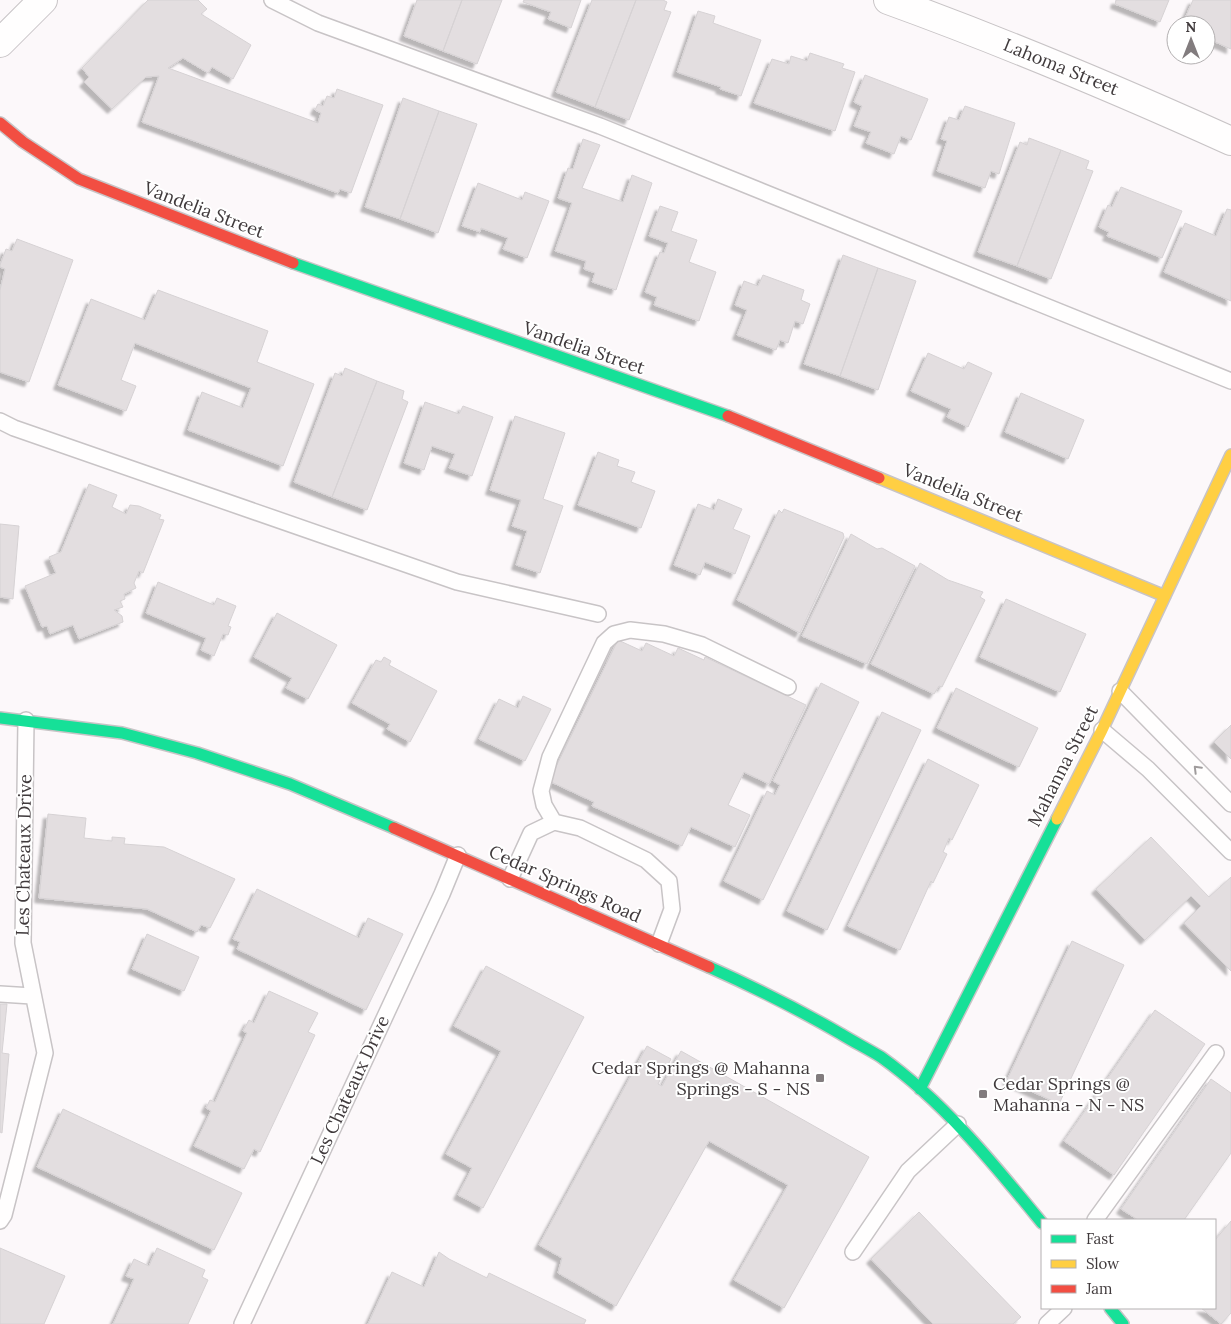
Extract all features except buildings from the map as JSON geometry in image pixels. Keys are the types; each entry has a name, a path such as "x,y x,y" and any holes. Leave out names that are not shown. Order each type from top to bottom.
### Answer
{"street":[{"path":"0,43 43,0"},
{"name":"Lahoma Street","path":"888,0 950,22 1136,98 1231,141"},
{"name":"Vandelia Street","path":"0,123 23,142 79,179 313,271 727,416 1165,596"},
{"name":"Mahanna Street","path":"920,1089 1102,730 1231,455"},
{"name":"Cedar Springs Road","path":"0,718 122,733 197,753 290,784 458,855 738,980 813,1018 880,1057 920,1089 958,1124 1041,1222"},
{"path":"1111,1309 1123,1324"}],"lane":[{"path":"272,0 318,23 600,126 1231,381"},
{"path":"0,421 23,431 457,582 598,614"},
{"path":"1218,481 1231,494"},
{"path":"554,822 544,805 541,791 550,757 604,643 614,634 630,630 664,634 702,645 788,687"},
{"path":"1120,691 1231,804"},
{"name":"Les Chateaux Drive","path":"0,1221 4,1215 5,1191 45,1053 32,996 23,943 26,720"},
{"path":"1102,730 1148,769 1231,852"},
{"path":"510,879 531,833 554,822 580,828 646,860 669,881 672,909 659,944"},
{"name":"Les Chateaux Drive","path":"242,1324 442,894 458,855"},
{"path":"0,994 32,996"},
{"path":"1095,1219 1216,1053"},
{"path":"853,1252 908,1171 958,1124"},
{"path":"1047,1324 1063,1309"}],"traffic: fast":[{"path":"293,263 728,416"},
{"path":"0,718 122,733 197,753 290,784 394,828"},
{"path":"920,1089 1057,819"},
{"path":"709,967 776,999 881,1057 926,1093 947,1113 1041,1222"},
{"path":"1111,1309 1123,1324"}],"traffic: slow":[{"path":"1057,819 1102,730 1231,455"},
{"path":"879,478 1165,596"}],"traffic: jam":[{"path":"0,123 23,142 79,179 293,263"},
{"path":"728,416 879,478"},
{"path":"394,828 709,967"}],"place":[{"name":"Cedar Springs @ Mahanna Springs - S - NS","path":"820,1078"},
{"name":"Cedar Springs @ Mahanna - N - NS","path":"983,1094"}]}
